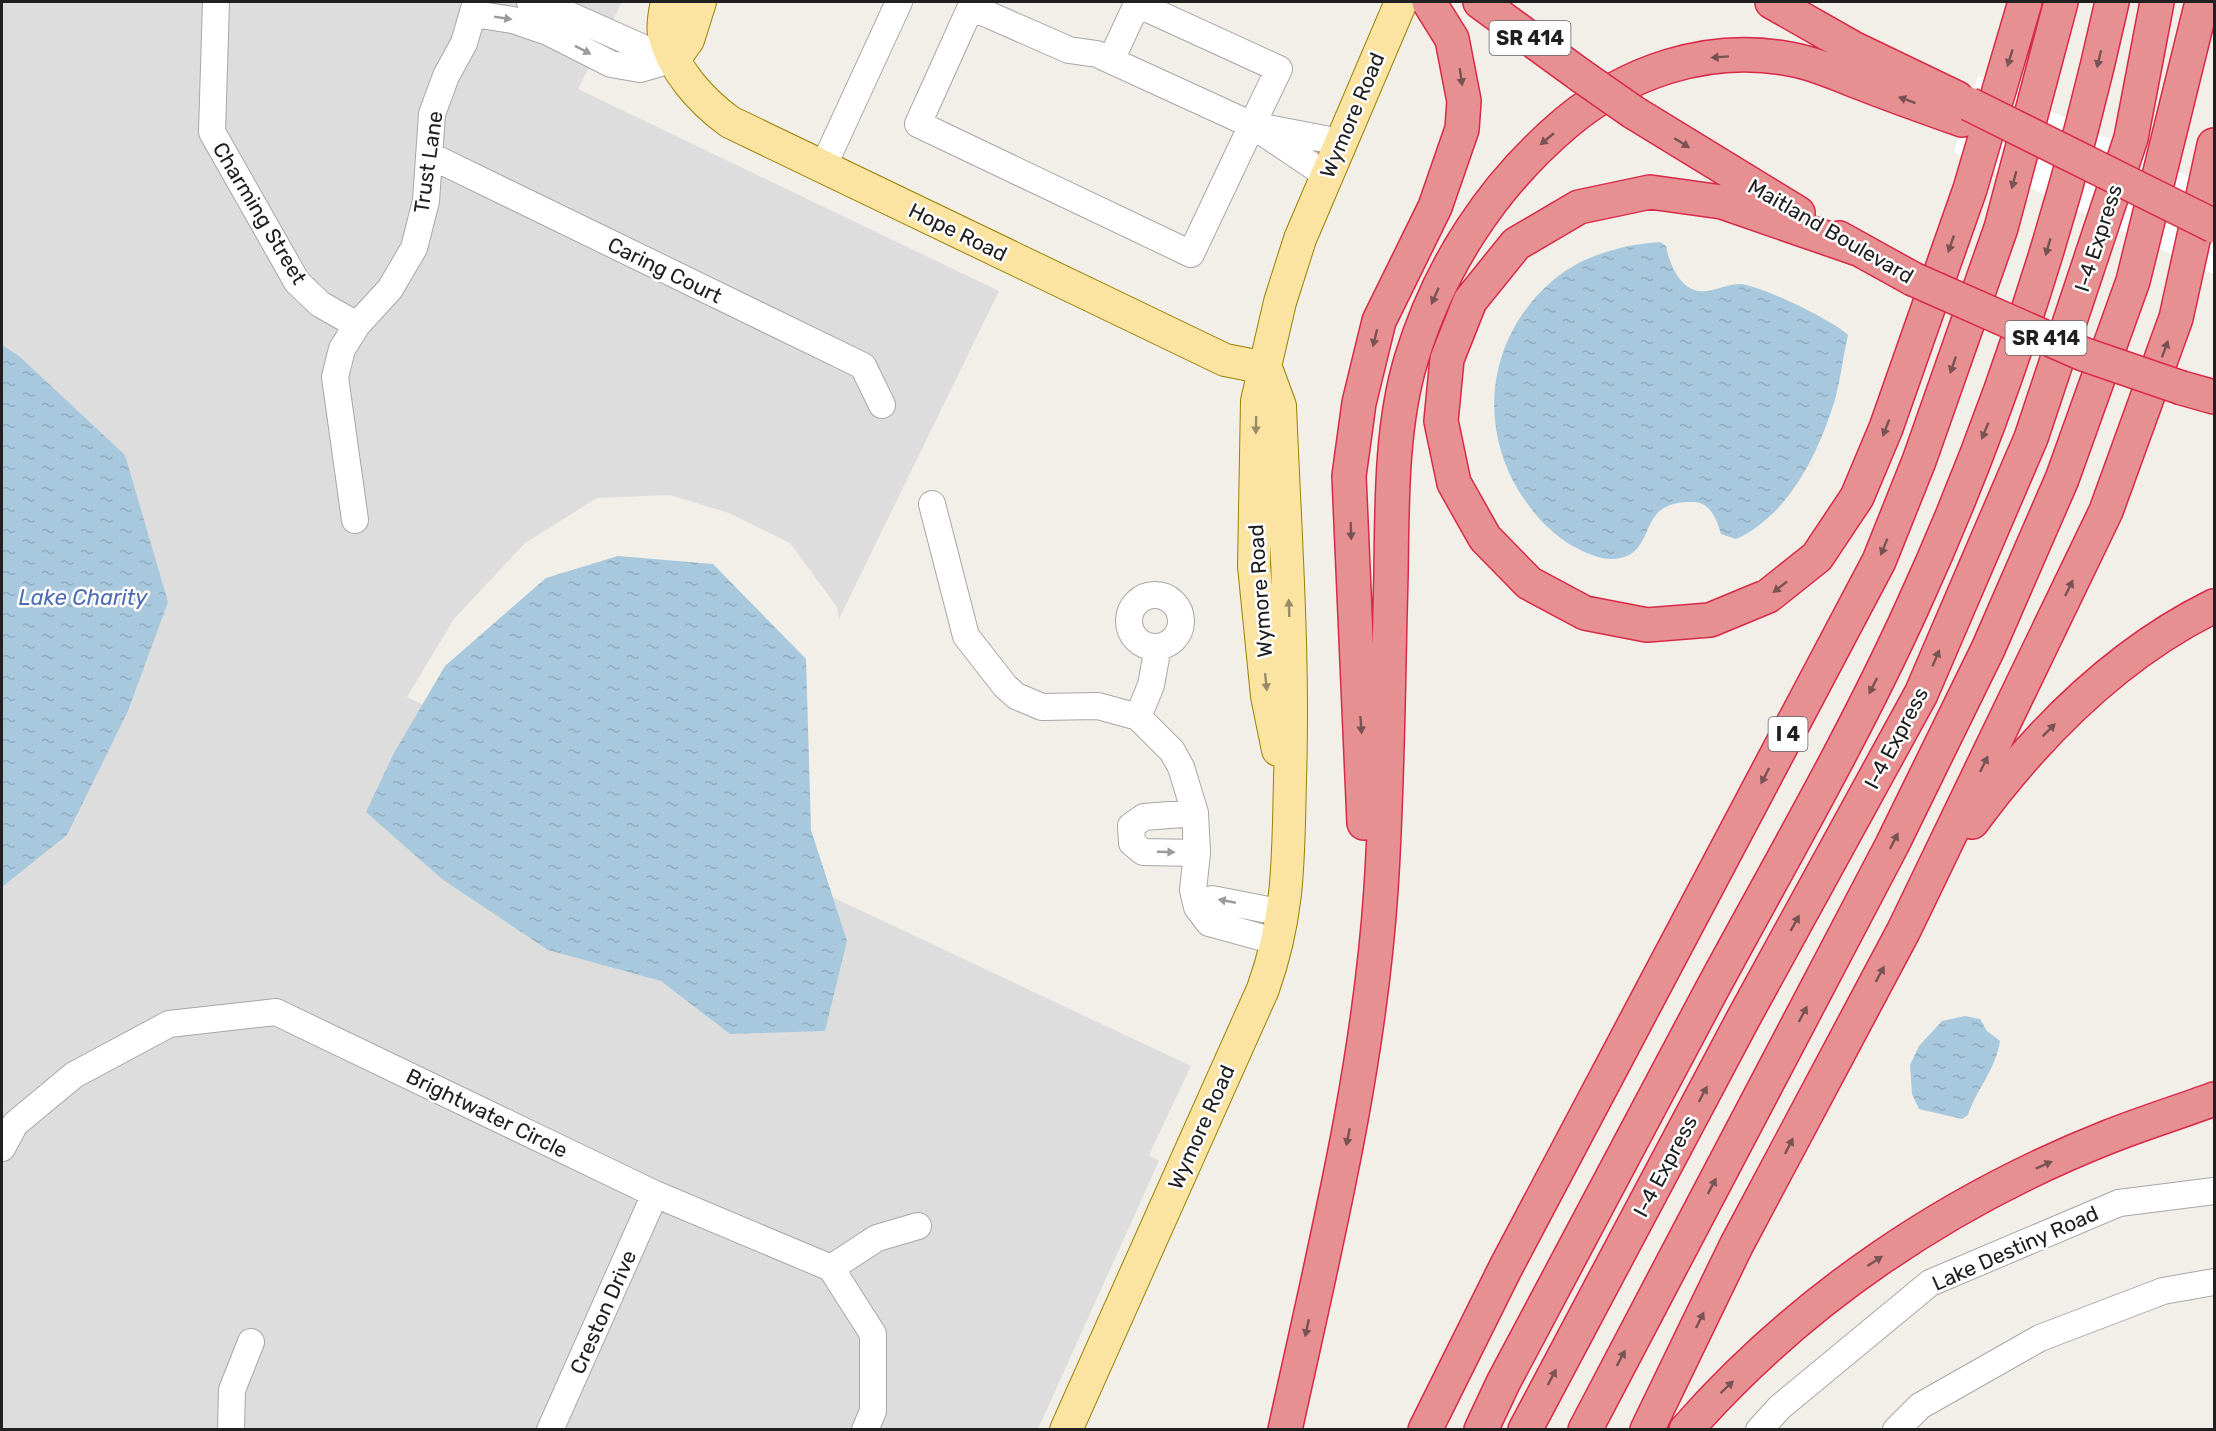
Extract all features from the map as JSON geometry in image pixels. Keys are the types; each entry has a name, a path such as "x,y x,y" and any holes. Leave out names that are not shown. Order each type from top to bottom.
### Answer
{"highway":[{"name":"Maitland Boulevard","path":"1480,2 1633,112 1858,249 1913,279 2083,354 2214,398"},
{"path":"1750,2 1853,48"},
{"path":"1772,2 1965,112"},
{"path":"1858,249 1722,202 1650,192 1579,207 1516,244 1470,301 1447,359 1441,421 1443,432 1454,483 1485,538 1529,583 1585,613 1647,625 1710,620 1768,596 1817,557 1857,497 1886,428 1970,189 2025,2"},
{"name":"I 4","path":"1425,1430 1506,1267 1879,561 1919,461 2001,228 2061,2"},
{"name":"I-4 Express","path":"1481,1430 1503,1383 1816,800 1912,608 1994,407 2035,295 2082,129 2112,2"},
{"name":"I-4 Express","path":"1525,1430 1737,1029 1921,694 2031,438 2131,138 2157,2"},
{"path":"1585,1430 1892,845 1988,650 2062,479 2133,281 2202,2"},
{"path":"1359,1080 1365,916 1362,741 1353,612 1349,476 1359,403 1379,321 1435,207 1462,129 1464,101 1460,69 1452,39 1437,12"},
{"path":"1285,1430 1359,1080 1372,997 1381,889 1395,446 1410,363 1434,295 1467,236 1529,154 1584,107 1620,85 1660,68 1700,58 1751,55 1785,58 1827,68 1965,112 2137,186 2214,226"},
{"path":"1647,1430 1736,1246 1904,930 2106,511 2176,318 2214,145"},
{"path":"1904,930 1972,821 2026,753 2115,669 2155,640 2214,606"},
{"path":"1686,1430 1800,1318 1859,1272 1902,1243 1954,1211 2029,1172 2107,1138 2214,1099"}],"main road":[{"name":"Hope Road","path":"667,2 663,32 671,59 703,100 730,122 1225,360 1266,368"},
{"path":"671,59 688,40 700,2"},
{"name":"Wymore Road","path":"1066,1430 1263,989 1281,927 1290,864 1289,813 1293,694 1281,417 1280,406 1266,368 1280,302 1300,238 1401,2"}],"street":[{"name":"Charming Street","path":"216,2 212,132 297,282 320,304 357,326"},
{"path":"530,2 549,6 671,59"},
{"path":"823,167 898,2"},
{"path":"1111,60 1137,4 1279,69 1252,125 1191,254 918,124 972,4 1069,50 1097,54 1252,125 1326,175"},
{"name":"Trust Lane","path":"355,520 334,377 342,349 357,326 390,289 414,248 426,201 432,114 446,76 464,43 475,8"},
{"path":"475,8 548,32 611,64 640,69 671,59"},
{"path":"1252,125 1340,142"},
{"name":"Caring Court","path":"429,155 863,366 882,405"},
{"path":"932,504 966,636 1005,686 1016,696 1042,706 1098,706 1138,717 1172,751 1181,767 1195,813 1197,854 1192,890 1197,907 1212,899 1281,927"},
{"path":"1138,717 1151,685 1158,647"},
{"path":"1195,813 1144,816 1131,826 1132,843 1143,852 1197,854"},
{"name":"Brightwater Circle","path":"2,1148 15,1124 74,1075 169,1024 276,1012 656,1194 831,1268"},
{"name":"Lake Destiny Road","path":"1759,1430 1780,1407 1930,1283 2119,1203 2214,1191"},
{"name":"Creston Drive","path":"550,1430 656,1194"},
{"path":"865,1430 873,1411 873,1334 831,1268 877,1238 918,1226"},
{"path":"1896,1430 1920,1406 2040,1338 2163,1291 2214,1282"},
{"path":"231,1430 232,1390 251,1342"}],"shaded area":[{"path":"2,2 622,2 578,89 999,291 839,619 837,607 790,543 729,513 670,495 597,498 525,543 454,619 407,697 1191,1066 1149,1155 1159,1161 1038,1429 2,1430"}],"water":[{"path":"1660,242 1666,246 1679,278 1691,288 1708,291 1736,284 1750,286 1813,313 1848,335 1834,403 1816,450 1796,486 1769,517 1736,539 1721,534 1715,518 1705,505 1694,502 1677,503 1665,507 1657,514 1637,549 1629,555 1605,559 1569,544 1550,530 1527,503 1511,476 1500,447 1495,418 1495,388 1501,359 1512,331 1529,305 1551,282 1575,265 1602,253"},
{"name":"Lake Charity","path":"2,345 19,356 125,455 168,602 128,711 67,835 2,887"},
{"path":"618,556 713,564 806,659 811,830 847,941 825,1031 730,1034 661,981 548,950 442,879 366,812 394,753 445,666 546,578"},
{"path":"1965,1016 1980,1019 1987,1031 2000,1041 1998,1052 1968,1115 1962,1119 1919,1109 1912,1094 1910,1065 1919,1046 1942,1021"}],"pier":[{"path":"1978,76 2214,189 2213,274 1954,152"}]}
